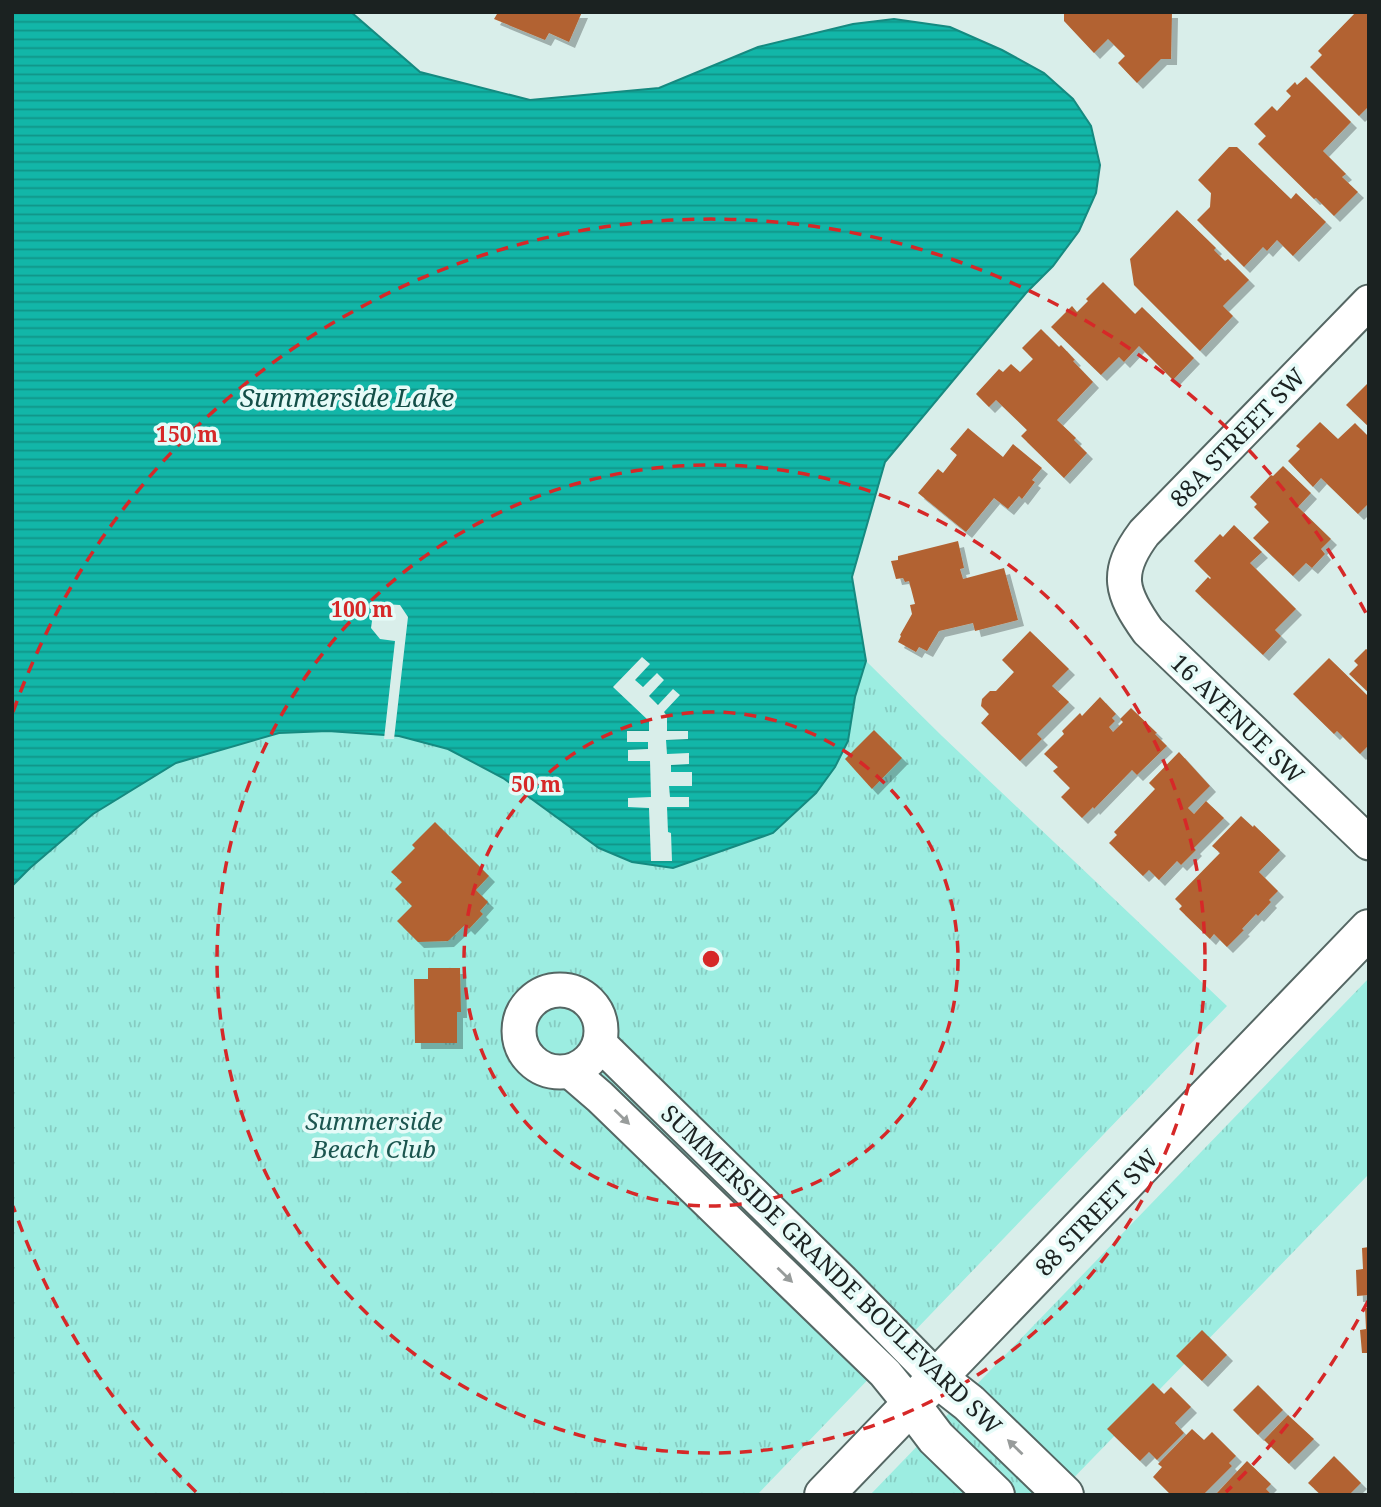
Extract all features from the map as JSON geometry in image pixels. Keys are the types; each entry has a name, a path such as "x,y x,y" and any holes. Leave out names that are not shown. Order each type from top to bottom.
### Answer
{"street":[{"name":"88A STREET SW","path":"1124,582 1126,562 1144,533 1369,302"},
{"name":"16 AVENUE SW","path":"1124,582 1134,612 1148,631 1369,842"},
{"name":"88 STREET SW","path":"824,1495 1369,929"},
{"path":"556,989 583,996 593,1005 599,1017 602,1031 600,1044 583,1066 571,1072 544,1070 532,1063 519,1039 523,1012 531,1001 556,989"},
{"name":"SUMMERSIDE GRANDE BOULEVARD SW","path":"600,1044 823,1262 936,1378 969,1403 1064,1495"},
{"name":"SUMMERSIDE GRANDE BOULEVARD SW","path":"571,1072 885,1373 936,1438 995,1495"}],"green space":[{"name":"Summerside Beach Club","path":"866,661 1227,1006 757,1495 12,1495 12,886 30,868 93,814 176,763 278,733 328,731 399,736 448,749 503,778 599,848 632,862 673,868 773,833 848,741 855,697"},
{"path":"1369,978 1369,1174 1057,1495 870,1495"}],"water":[{"name":"Summerside Lake","path":"12,12 351,12 420,72 530,100 659,88 758,47 853,24 894,19 950,27 1002,50 1044,73 1073,99 1091,126 1100,165 1096,193 1079,231 1053,266 1026,293 885,462 852,577 866,661 855,697 848,741 835,767 816,793 773,833 673,868 632,862 599,848 503,778 448,749 399,736 328,731 279,733 176,763 93,814 12,886"}],"pier":[{"path":"384,604 400,605 408,617 394,739 384,739 395,641 380,639 371,628 373,614"},
{"path":"642,657 650,664 635,680 643,687 657,673 664,680 649,696 658,705 673,689 680,695 664,712 667,716 667,731 688,731 688,739 666,740 667,754 689,753 689,764 671,765 671,772 692,772 692,786 669,786 670,797 689,797 689,807 667,807 672,861 651,861 649,808 628,807 628,798 651,797 650,761 628,761 628,750 648,749 648,742 627,742 627,731 649,731 649,721 613,687"}],"building":[{"path":"492,12 582,12 569,42 549,33 545,40 494,19 497,14"},
{"path":"1064,12 1172,12 1171,59 1161,59 1137,83 1118,63 1125,56 1108,39 1094,53 1064,21"},
{"path":"1356,12 1369,12 1369,106 1359,116 1310,67 1322,55 1318,51"},
{"path":"1306,77 1351,122 1323,151 1346,174 1342,177 1358,192 1334,216 1258,144 1266,136 1254,124 1272,106 1277,111 1291,96 1286,91 1295,82 1297,85"},
{"path":"1229,147 1237,147 1291,199 1296,193 1326,222 1293,256 1277,240 1267,251 1263,247 1244,267 1197,220 1210,207 1211,193 1198,180"},
{"path":"1177,210 1216,248 1214,250 1225,261 1228,259 1249,280 1223,306 1233,316 1200,351 1134,285 1130,259"},
{"path":"1103,282 1135,314 1142,307 1194,358 1173,380 1139,346 1124,362 1119,357 1101,375 1051,327 1072,306 1077,312"},
{"path":"1041,329 1059,347 1061,345 1093,382 1057,420 1087,453 1064,478 1021,436 1027,430 996,400 989,407 976,394 999,369 1003,372 1011,364 1020,372 1033,359 1022,348"},
{"path":"1369,382 1369,427 1346,405"},
{"path":"1320,422 1338,439 1355,423 1369,437 1369,503 1358,514 1321,478 1313,487 1288,461 1300,449 1296,446"},
{"path":"968,428 1003,457 1013,444 1042,468 1022,499 1019,496 1008,509 994,498 966,532 918,493 938,469 943,473 957,455 950,449"},
{"path":"1283,466 1311,493 1298,507 1331,539 1321,549 1325,554 1312,568 1306,563 1293,576 1253,538 1269,522 1254,507 1257,504 1250,497"},
{"path":"1234,525 1262,552 1250,563 1296,609 1275,630 1281,636 1263,655 1195,591 1208,577 1211,578 1194,561 1220,534 1223,537"},
{"path":"958,541 964,568 960,569 963,579 1004,568 1018,620 975,631 973,623 939,631 927,651 919,647 916,652 898,642 912,614 910,605 915,604 909,581 896,579 891,561 898,560 898,556"},
{"path":"1030,631 1069,669 1052,686 1069,702 1037,734 1042,739 1020,761 981,723 989,714 981,706 982,699 990,691 996,691 1014,672 1002,660"},
{"path":"1366,649 1369,651 1369,693 1349,674 1358,665 1354,661"},
{"path":"1329,658 1369,697 1369,749 1367,747 1360,754 1337,731 1334,734 1293,694"},
{"path":"1100,697 1116,714 1112,718 1115,721 1109,727 1113,732 1123,722 1120,719 1131,708 1167,746 1137,775 1132,770 1082,818 1061,797 1070,788 1053,771 1058,767 1044,754 1064,734 1062,731 1080,713 1082,716"},
{"path":"874,730 902,758 872,789 845,759"},
{"path":"1179,752 1210,786 1188,808 1194,814 1206,801 1224,818 1181,865 1177,861 1159,880 1149,870 1143,876 1109,843 1117,835 1114,832 1155,789 1149,783"},
{"path":"1241,816 1280,850 1259,872 1278,891 1269,900 1271,902 1258,916 1256,914 1227,947 1214,934 1210,939 1179,909 1182,906 1175,899 1220,853 1212,846"},
{"path":"435,822 489,876 476,890 488,902 480,911 483,914 469,929 465,925 448,941 418,942 397,921 412,906 395,889 402,882 391,872 415,848 412,845"},
{"path":"428,968 460,968 461,1012 457,1012 457,1043 415,1043 414,979 428,979"},
{"path":"1369,1247 1369,1295 1357,1296 1356,1270 1363,1269 1362,1248"},
{"path":"1365,1308 1369,1308 1369,1353 1362,1353 1360,1330 1366,1329"},
{"path":"1202,1330 1227,1355 1202,1381 1176,1356"},
{"path":"1153,1383 1164,1394 1171,1387 1191,1407 1175,1423 1184,1433 1157,1460 1149,1452 1140,1461 1107,1429"},
{"path":"1258,1385 1283,1410 1258,1435 1233,1410"},
{"path":"1288,1415 1314,1439 1289,1464 1264,1440"},
{"path":"1192,1429 1204,1440 1212,1432 1236,1456 1229,1463 1232,1466 1203,1495 1171,1495 1153,1477 1162,1467 1158,1464"},
{"path":"1334,1456 1361,1483 1349,1495 1321,1495 1308,1483"},
{"path":"1247,1461 1271,1484 1266,1489 1272,1495 1215,1495"}]}
